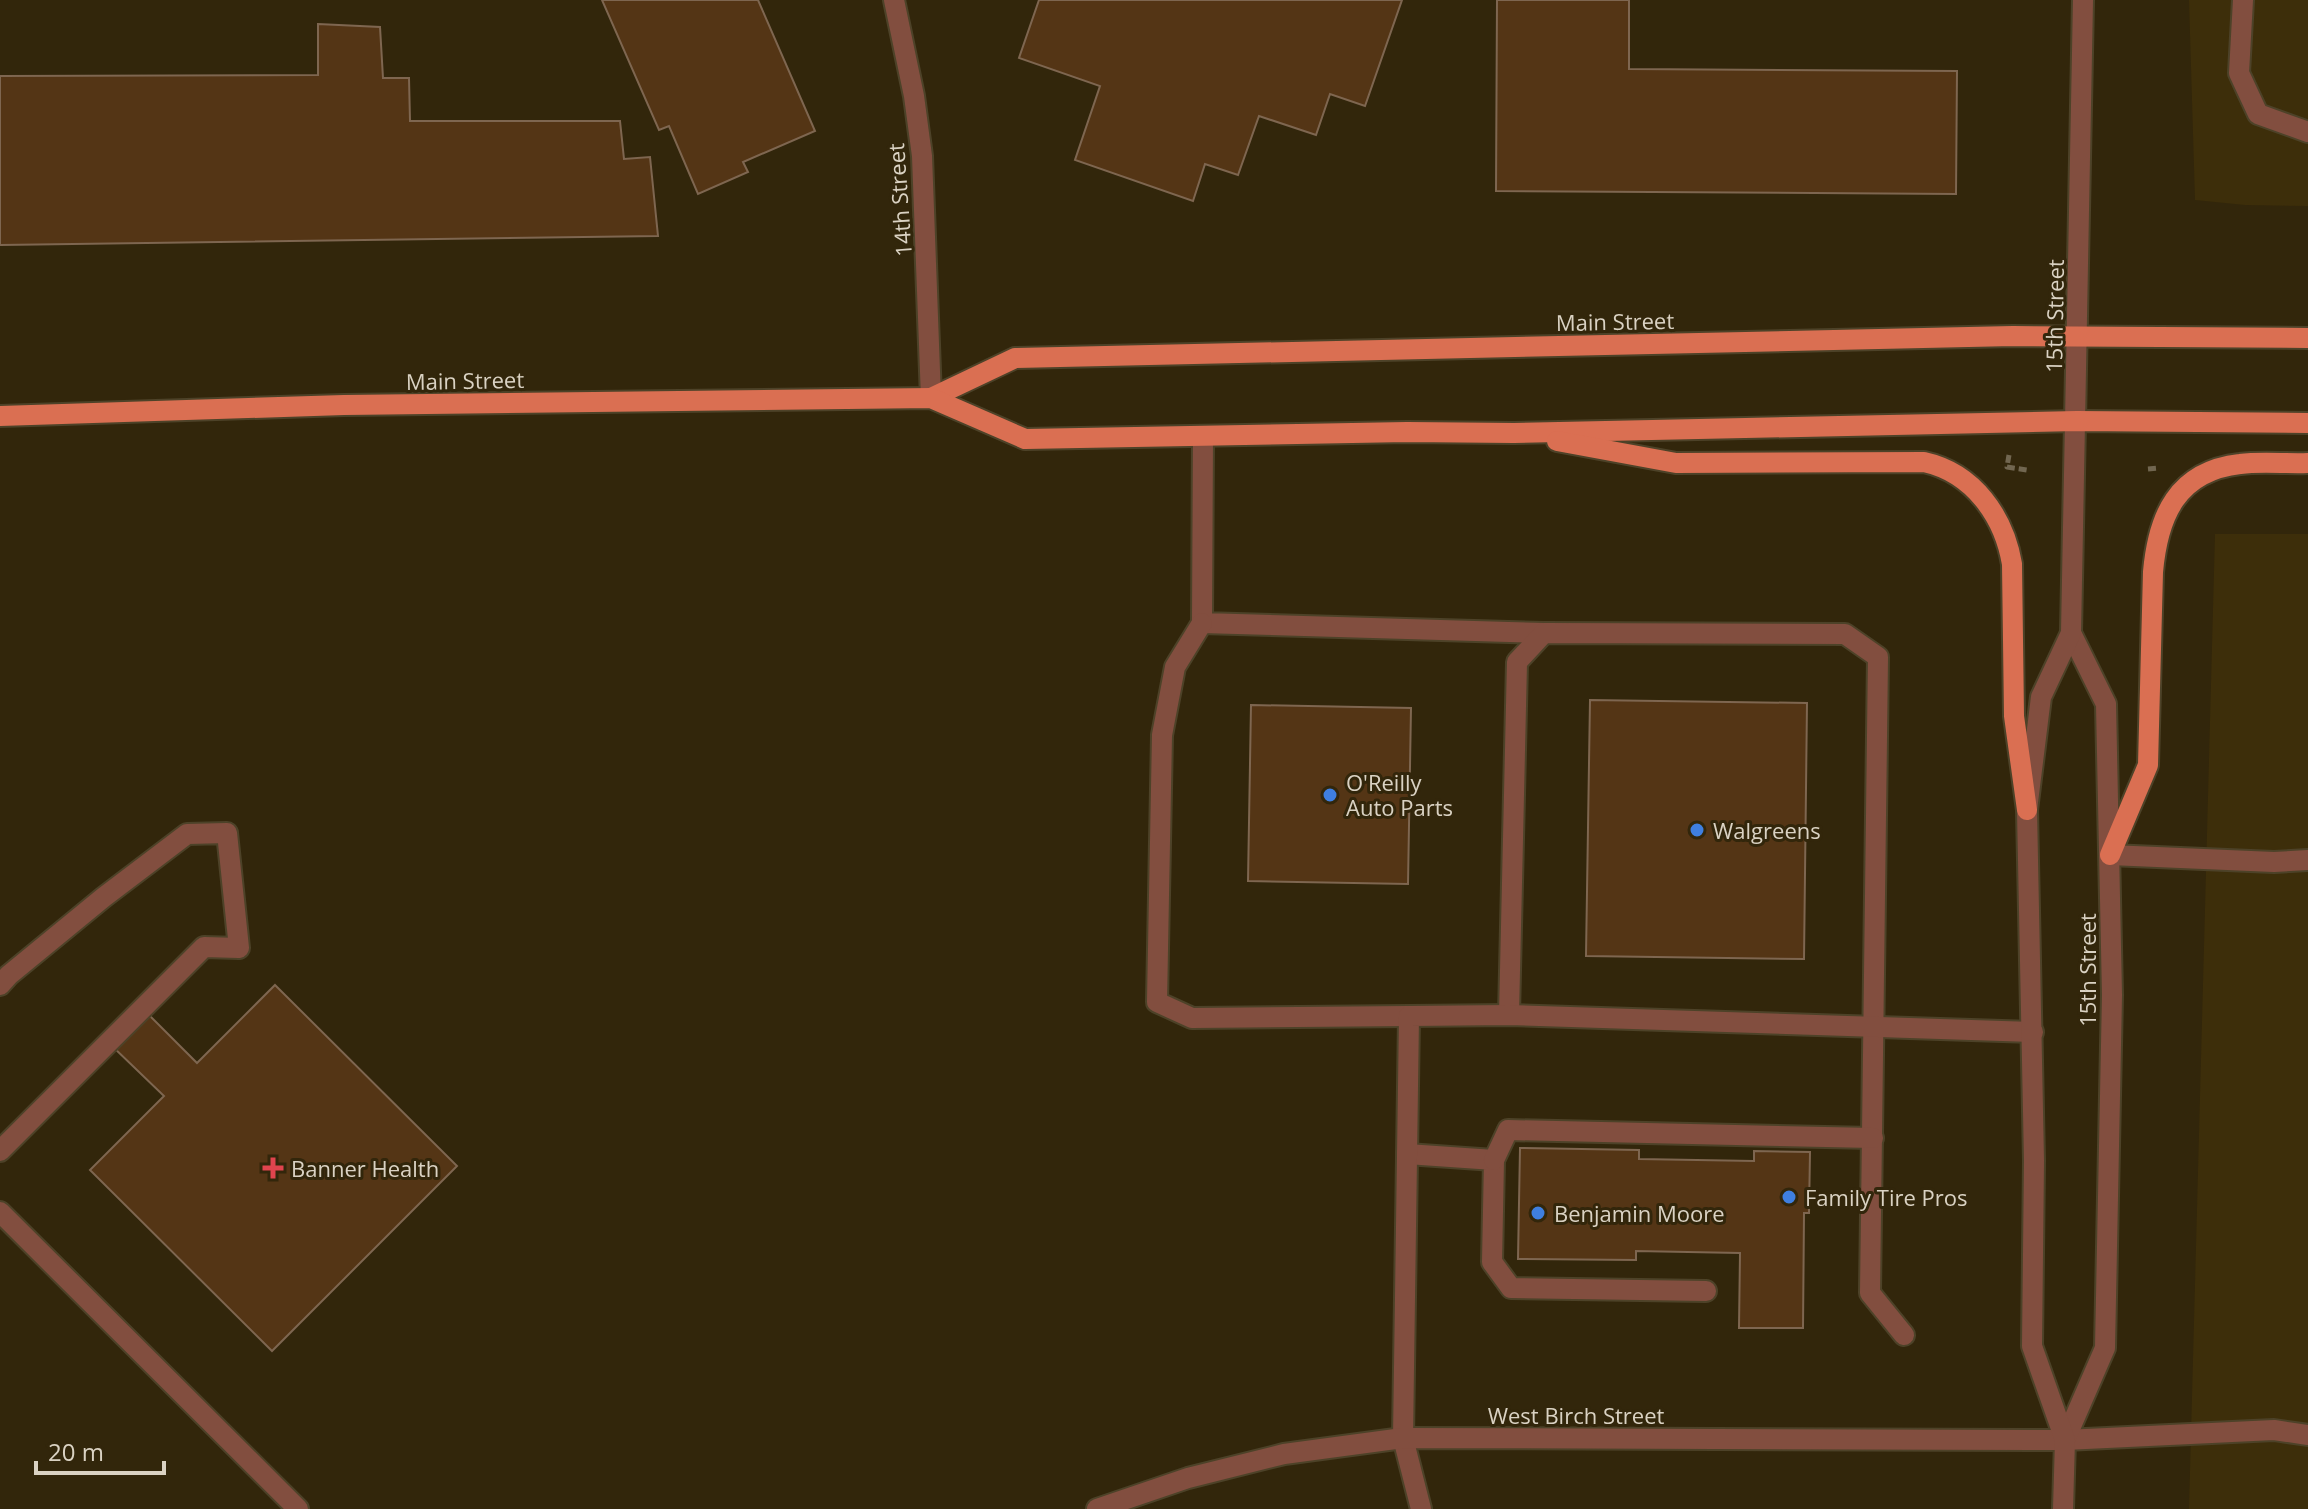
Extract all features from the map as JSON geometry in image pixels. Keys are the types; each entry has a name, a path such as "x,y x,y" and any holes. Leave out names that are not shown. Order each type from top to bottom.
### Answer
{"main road":[{"name":"Main Street","path":"931,398 1015,358 1981,337 2308,338"},
{"name":"Main Street","path":"0,416 344,405 931,398 1025,439 2077,421 2308,423"},
{"path":"1514,433 1676,463 1924,462 1953,473 1980,494 1996,513 2009,546 2012,564 2014,716 2027,810"},
{"path":"2110,855 2148,765 2155,547 2169,506 2181,489 2223,468 2240,464 2308,463"}],"street":[{"name":"14th Street","path":"894,0 914,96 922,156 931,398"},
{"name":"15th Street","path":"2065,1440 2032,1346 2033,1032 2027,810 2041,697 2071,633 2083,0"},
{"path":"2243,0 2239,73 2258,114 2308,132"},
{"path":"1203,436 1202,623 1175,667 1162,735 1157,1002 1192,1018 1509,1015 2033,1032"},
{"path":"1202,623 1544,633 1845,634 1878,657 1870,1293 1904,1335"},
{"path":"1509,1015 1517,662 1544,633"},
{"name":"15th Street","path":"2065,1440 2105,1348 2112,995 2106,704 2071,633"},
{"path":"0,985 104,897 187,834 227,833 239,948 204,947 0,1151"},
{"path":"2110,855 2274,862 2308,860"},
{"path":"1409,1016 1403,1438 1421,1509"},
{"path":"1706,1291 1511,1288 1492,1262 1494,1160 1508,1130 1873,1138"},
{"path":"1407,1154 1494,1160"},
{"path":"0,1212 298,1509"},
{"name":"West Birch Street","path":"1097,1509 1188,1478 1284,1454 1403,1438 2065,1440 2274,1430 2308,1435"},
{"path":"2063,1509 2065,1440"}],"path":[{"path":"2009,455 2007,467 2027,470"},
{"path":"2148,469 2160,468"}],"shaded area":[{"path":"2189,0 2308,0 2308,206 2195,200"},
{"path":"2215,534 2308,534 2308,1509 2189,1509"}],"building":[{"path":"602,0 758,0 815,131 743,162 748,172 698,194 669,126 659,130"},
{"path":"1039,0 1402,0 1365,106 1330,94 1316,135 1259,116 1238,175 1205,164 1193,201 1075,160 1100,86 1019,58"},
{"path":"1497,0 1629,0 1629,69 1957,71 1956,194 1496,191"},
{"path":"318,24 380,27 383,78 409,78 410,121 620,121 624,159 650,157 658,236 0,245 0,76 318,75"},
{"name":"Walgreens","path":"1590,700 1807,703 1804,959 1586,956"},
{"name":"O'Reilly Auto Parts","path":"1251,705 1411,708 1408,884 1248,881"},
{"name":"Banner Health","path":"275,985 457,1166 272,1351 90,1170 164,1096 112,1046 146,1012 197,1063"},
{"path":"1520,1148 1639,1150 1639,1159 1754,1161 1754,1151 1810,1152 1809,1213 1804,1213 1803,1328 1739,1328 1740,1253 1636,1251 1636,1260 1518,1259"}],"place":[{"name":"O'Reilly Auto Parts","path":"1330,795"},
{"name":"Walgreens","path":"1697,830"},
{"name":"Banner Health","path":"273,1168"},
{"name":"Family Tire Pros","path":"1789,1197"},
{"name":"Benjamin Moore","path":"1538,1213"}]}
